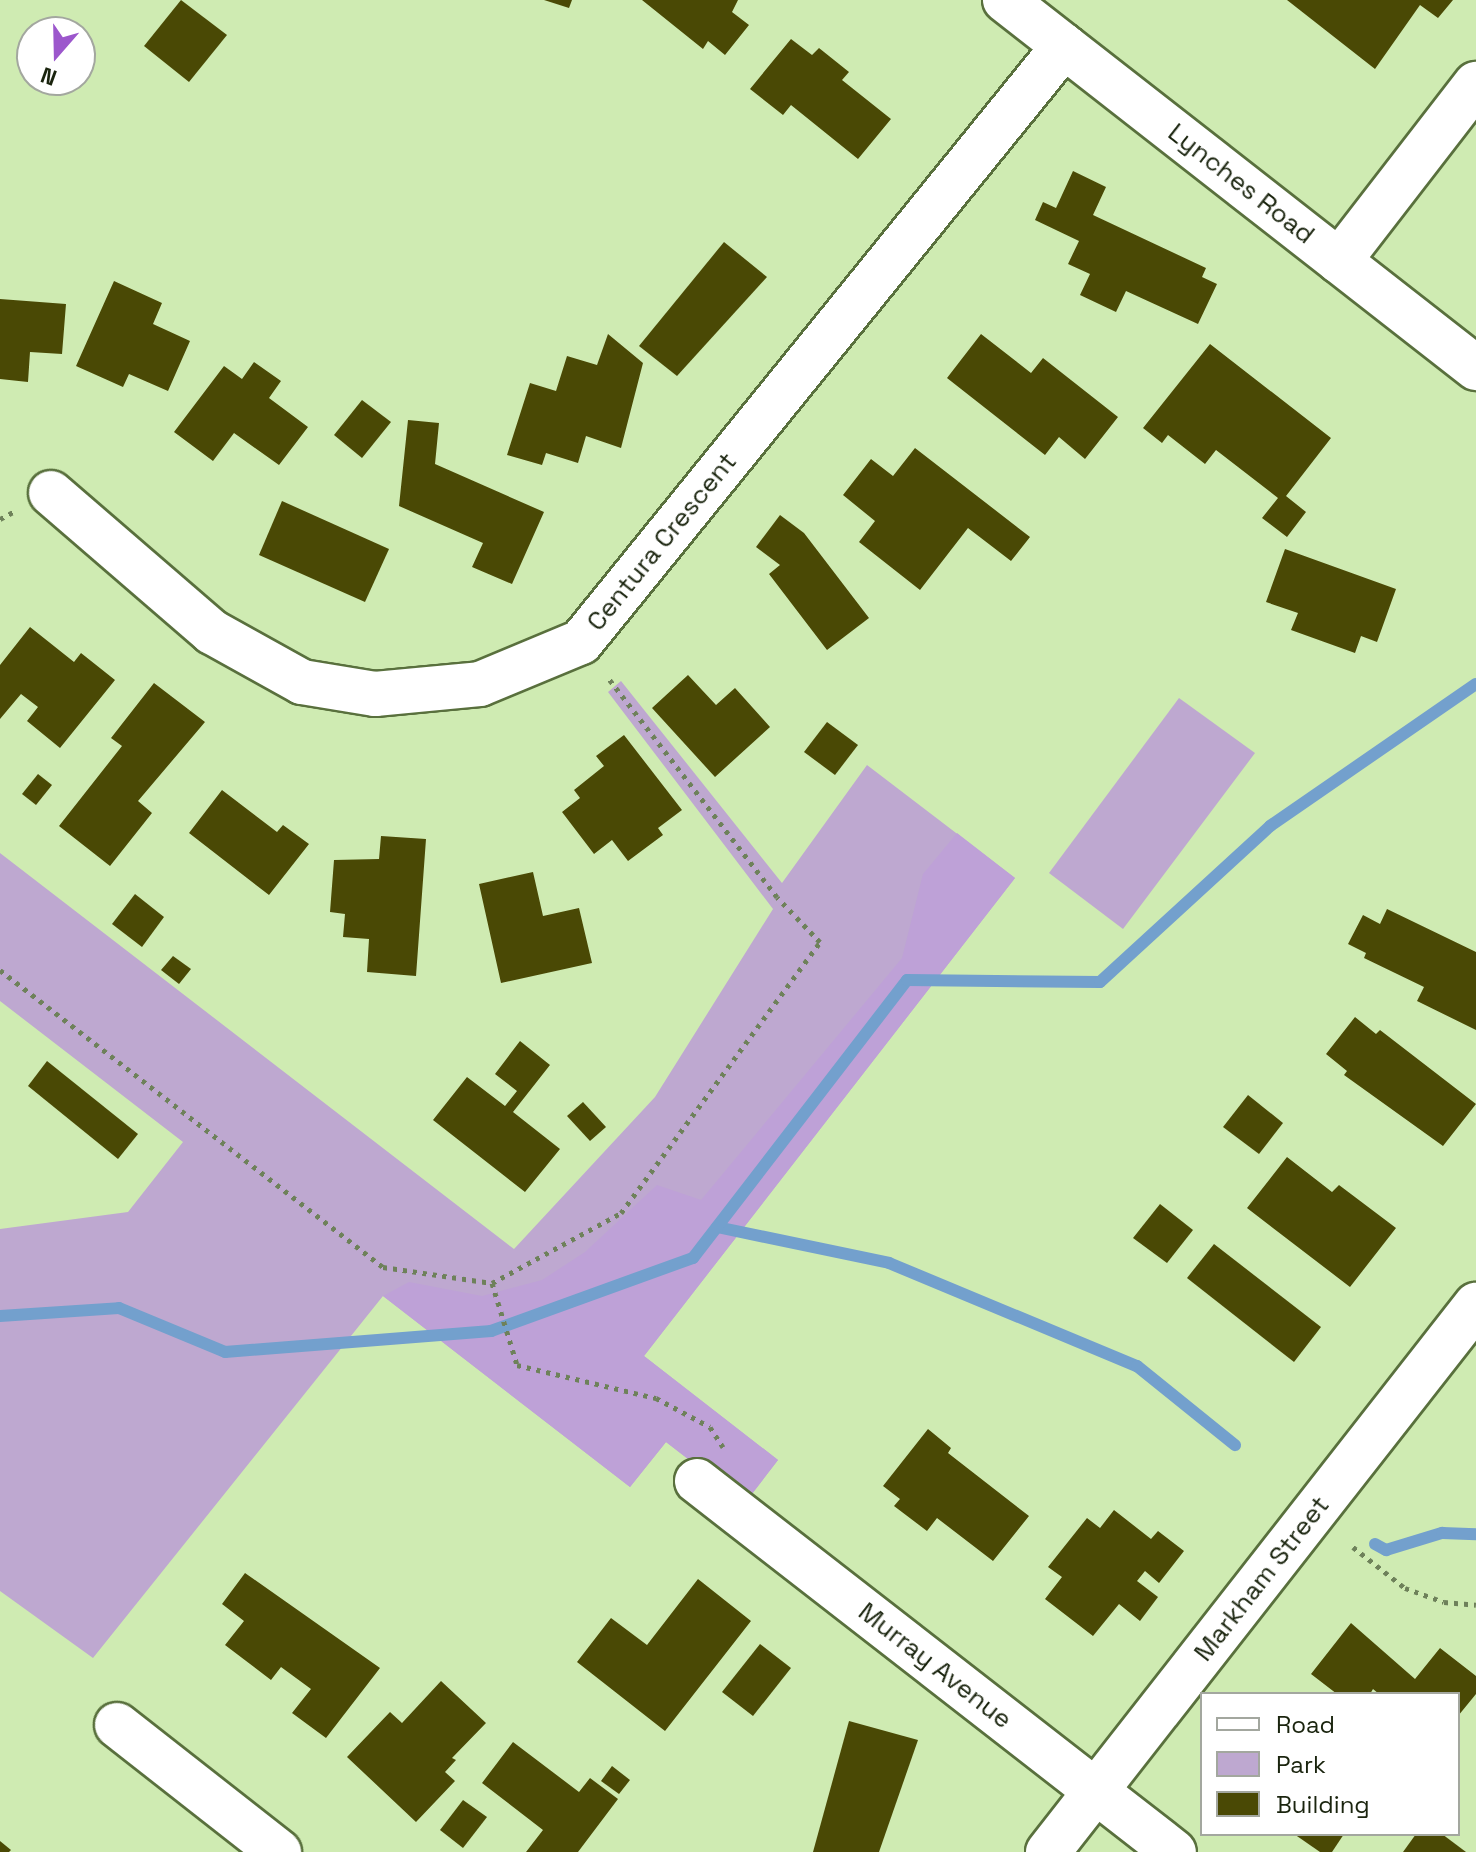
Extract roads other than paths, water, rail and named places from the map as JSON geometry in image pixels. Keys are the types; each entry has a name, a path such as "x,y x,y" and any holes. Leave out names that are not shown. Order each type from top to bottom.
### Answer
{"street":[{"name":"Lynches Road","path":"1005,0 1476,368"},
{"name":"Centura Crescent","path":"51,493 212,632 302,682 375,694 480,684 581,642 1064,46"},
{"path":"1339,261 1476,84"},
{"name":"Markham Street","path":"1048,1852 1476,1305"},
{"name":"Murray Avenue","path":"714,1470 1096,1791 1174,1852"},
{"path":"117,1725 279,1852"}],"waterway":[{"path":"0,1316 119,1308 225,1352 491,1331 693,1258 907,980 1100,982 1270,826 1476,684"},
{"path":"717,1227 889,1263 1137,1366 1235,1445"},
{"path":"1375,1544 1386,1550 1442,1533 1476,1534"}]}
